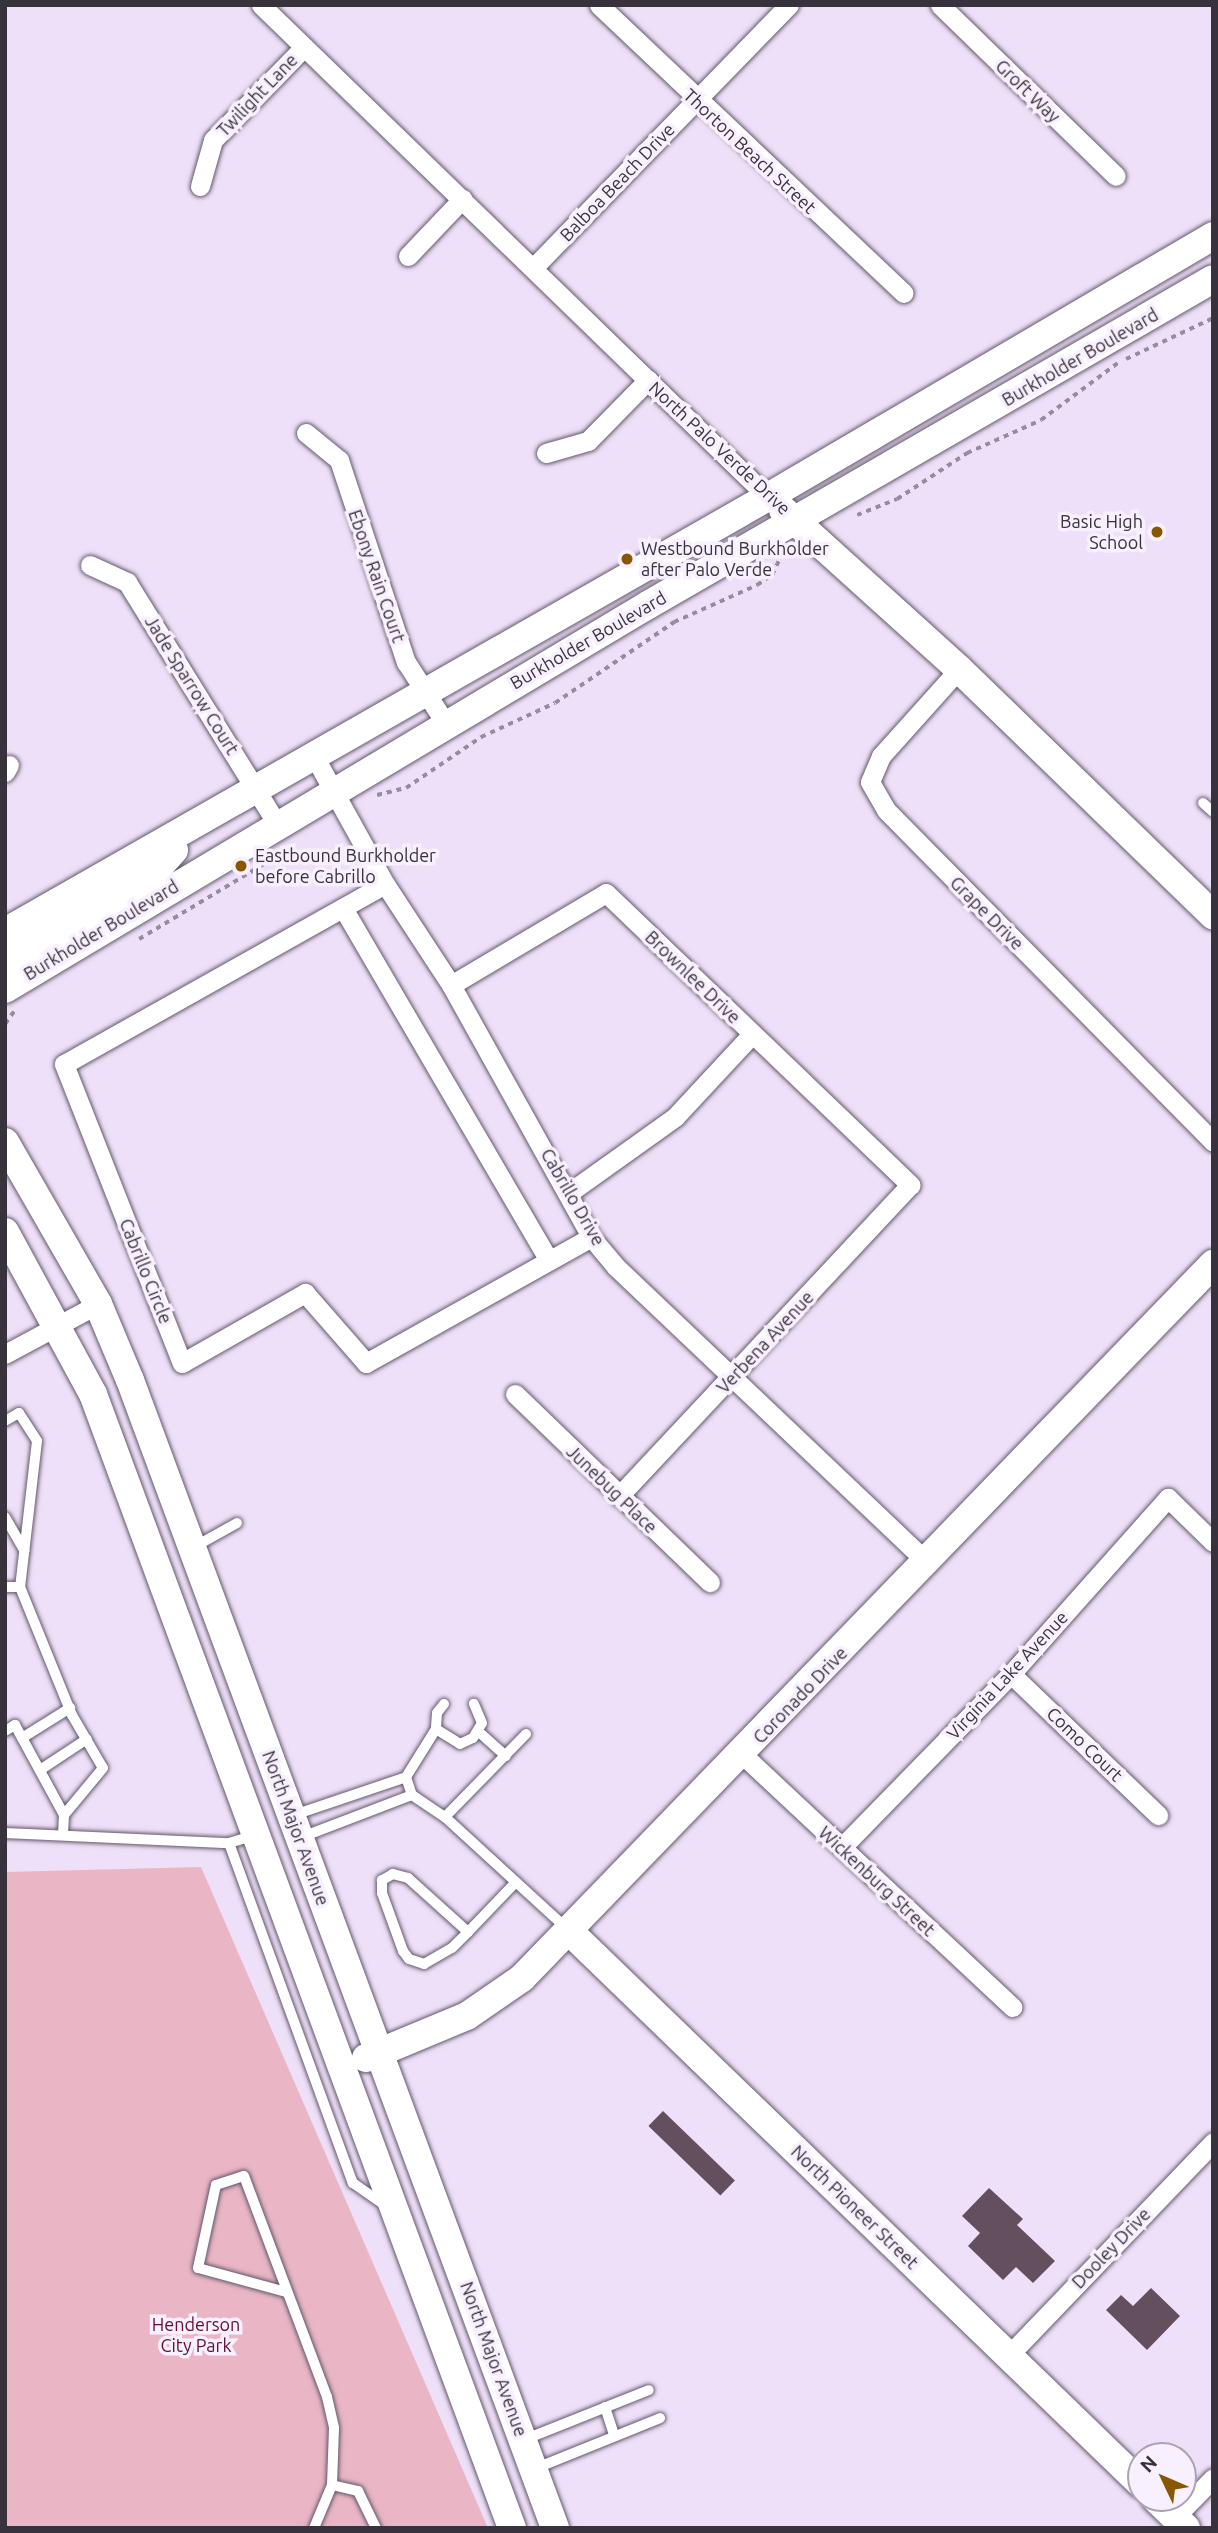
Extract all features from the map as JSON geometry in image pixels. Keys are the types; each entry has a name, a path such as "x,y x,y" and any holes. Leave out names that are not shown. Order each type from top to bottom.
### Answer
{"street":[{"name":"North Palo Verde Drive","path":"261,5 768,497 959,669 1213,915"},
{"name":"Thorton Beach Street","path":"599,5 696,101 904,293"},
{"name":"Balboa Beach Drive","path":"533,268 789,5"},
{"name":"Groft Way","path":"940,5 1116,176"},
{"name":"Twilight Lane","path":"200,186 213,140 304,47"},
{"path":"408,256 462,199"},
{"name":"Burkholder Boulevard","path":"7,930 194,827 425,691 768,497 1213,236"},
{"name":"Burkholder Boulevard","path":"5,989 446,724 1213,279"},
{"path":"546,453 588,441 648,380"},
{"name":"Ebony Rain Court","path":"306,433 339,460 406,662 446,724"},
{"name":"Jade Sparrow Court","path":"90,565 127,582 277,824"},
{"name":"Grape Drive","path":"959,669 881,756 870,782 886,810 1213,1142"},
{"name":"Cabrillo Drive","path":"314,756 385,884 451,985 570,1192 591,1237 732,1378 927,1562"},
{"path":"5,958 158,868 194,827"},
{"name":"Cabrillo Circle","path":"385,884 64,1064 183,1363 305,1293 366,1363 591,1237"},
{"name":"Brownlee Drive","path":"451,985 606,893 910,1185"},
{"path":"343,908 548,1259"},
{"path":"570,1192 675,1117 752,1034"},
{"name":"North Major Avenue","path":"5,1142 44,1214 99,1304 382,2052 555,2528"},
{"path":"5,1164 44,1214"},
{"name":"Verbena Avenue","path":"619,1496 910,1185"},
{"path":"5,1232 59,1324 93,1394 242,1839 344,2067 512,2528"},
{"name":"Coronado Drive","path":"344,2067 467,2016 522,1978 743,1755 1213,1264"},
{"path":"5,1354 99,1304"},
{"name":"Junebug Place","path":"515,1394 710,1583"},
{"name":"Virginia Lake Avenue","path":"842,1847 1011,1674 1168,1498 1213,1542"},
{"name":"Como Court","path":"1011,1674 1158,1815"},
{"name":"Wickenburg Street","path":"743,1755 1012,2007"},
{"path":"242,1839 295,1827"},
{"name":"North Pioneer Street","path":"569,1931 1127,2470"},
{"name":"Dooley Drive","path":"1009,2355 1213,2142"},
{"path":"485,2454 523,2440"},
{"path":"496,2483 534,2469"},
{"path":"1172,2514 1213,2478"}],"lane":[{"path":"1203,803 1213,812"},
{"path":"5,1262 31,1274"},
{"path":"5,1421 19,1413 37,1441 20,1587 70,1708 103,1768 64,1815"},
{"path":"5,1517 26,1551"},
{"path":"192,1548 237,1523"},
{"path":"5,1587 20,1587"},
{"path":"295,1827 358,1793 406,1777 436,1729 437,1713 444,1704"},
{"path":"436,1729 440,1736 460,1744 479,1732 482,1717 474,1704"},
{"path":"22,1738 70,1708"},
{"path":"5,1731 15,1725 64,1815 64,1835"},
{"path":"479,1732 506,1756"},
{"path":"445,1817 526,1734"},
{"path":"40,1770 87,1740"},
{"path":"406,1777 412,1794 445,1817 569,1931"},
{"path":"358,1793 366,1812"},
{"path":"295,1827 366,1812 412,1794"},
{"path":"5,1833 242,1839 354,2183 369,2198 397,2211"},
{"path":"468,1932 408,1878 393,1874 382,1880 382,1893 409,1959 424,1964 453,1948 516,1882"},
{"path":"286,2292 198,2268 216,2185 244,2176 286,2292 334,2428 332,2485 314,2528"},
{"path":"523,2440 649,2390"},
{"path":"605,2407 614,2435"},
{"path":"534,2469 660,2418"},
{"path":"332,2485 358,2491 376,2528"}],"path":[{"path":"857,515 897,499 967,453 1041,420 1120,361 1213,318"},
{"path":"366,796 406,788 481,737 555,703 674,622 757,585 772,575 782,552"}],"green space":[{"name":"Henderson City Park","path":"201,1867 488,2528 5,2528 5,1872"}],"building":[{"path":"663,2111 735,2180 720,2196 648,2126"},
{"path":"989,2188 1023,2219 1017,2225 1055,2261 1033,2283 1016,2267 1003,2280 968,2246 980,2233 962,2216"},
{"path":"1151,2288 1180,2316 1147,2350 1106,2310 1121,2295 1133,2306"}],"place":[{"name":"Basic High School","path":"1157,532"},
{"name":"Westbound Burkholder after Palo Verde","path":"627,559"},
{"name":"Eastbound Burkholder before Cabrillo","path":"241,866"}]}
